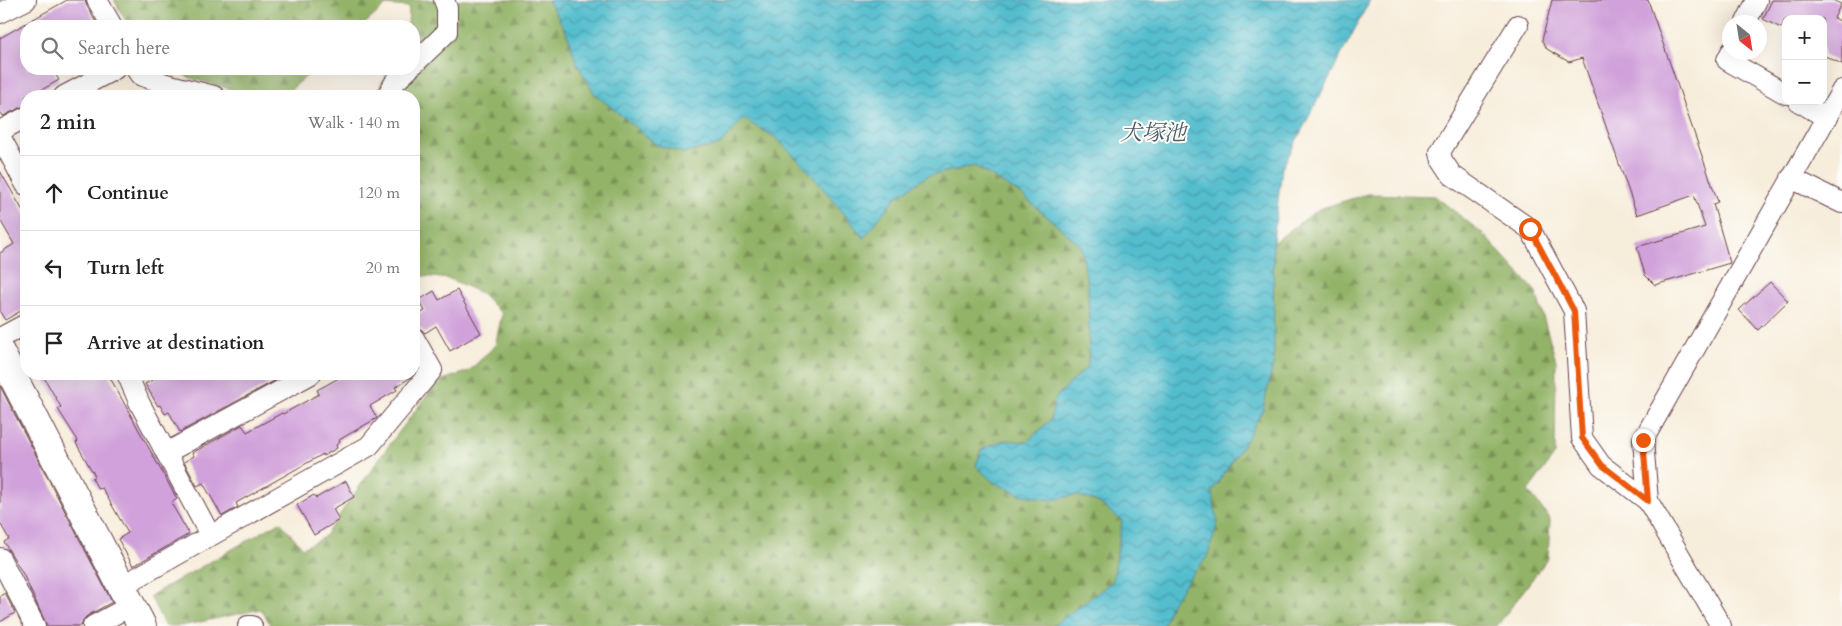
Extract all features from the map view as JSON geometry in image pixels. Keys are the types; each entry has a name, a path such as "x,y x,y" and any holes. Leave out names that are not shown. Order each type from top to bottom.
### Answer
{"street":[{"path":"0,13 26,0"},
{"path":"97,0 109,20"},
{"path":"420,58 447,32 447,8 444,0"},
{"path":"1750,15 1757,0"},
{"path":"1518,25 1440,152 1442,160 1452,175 1530,229 1574,311 1582,438 1602,465 1648,501 1721,626"},
{"path":"1727,60 1782,92"},
{"path":"75,90 104,75"},
{"path":"140,75 170,90"},
{"path":"390,90 402,75"},
{"path":"1648,501 1643,440 1791,178 1828,118 1842,90"},
{"path":"1805,105 1828,118"},
{"path":"0,131 20,120"},
{"path":"0,136 20,174"},
{"path":"1791,178 1842,203"},
{"path":"0,338 20,327"},
{"path":"93,626 132,606 210,535 369,446 432,370 420,349"},
{"path":"0,352 132,606"},
{"path":"131,380 140,404 210,535"},
{"path":"166,453 300,380"},
{"path":"1,563 35,626"}],"green space":[{"path":"114,0 855,0 974,124 1237,269 1319,209 1367,194 1435,196 1483,234 1536,292 1556,361 1555,454 1528,491 1550,519 1548,558 1497,626 271,626 261,609 181,626 165,626 150,596 280,522 303,548 324,537 381,456 437,382 469,371 495,346 502,314 481,293 450,279 420,276 420,90 378,90 386,75 420,75 420,20 408,20 409,7 386,5 369,20 126,20"},
{"path":"184,75 308,75 290,90 234,90"}],"water":[{"name":"犬塚池","path":"548,0 1370,0 1282,168 1273,241 1274,361 1263,409 1248,437 1212,492 1218,523 1207,557 1190,577 1170,606 1163,626 1053,626 1113,581 1122,521 1098,502 1075,495 1052,500 1019,494 993,482 976,466 981,450 1004,440 1027,442 1050,420 1056,397 1088,366 1088,288 1081,246 1022,195 975,166 927,176 895,198 864,238 806,168 775,137 743,119 720,145 683,153 657,145 595,94 577,64 566,31"}],"building":[{"path":"67,0 85,0 95,20 32,20"},
{"path":"1552,0 1648,0 1718,202 1713,204 1730,263 1655,285 1645,275 1637,247 1705,227 1694,195 1637,215 1582,58 1569,62 1547,49 1542,40"},
{"path":"1772,0 1832,0 1841,4 1834,18 1842,22 1842,64 1827,57 1827,15 1782,15 1781,28 1767,21 1767,15 1765,15"},
{"path":"20,27 20,75 56,75 59,80 42,90 20,90 20,108 3,116 0,111 0,38"},
{"path":"0,171 20,206 20,311 5,320 0,312 0,253 14,244 0,220"},
{"path":"1770,282 1788,301 1758,330 1739,310"},
{"path":"457,290 481,333 450,351 436,326 425,333 420,328 420,314 425,311 420,299 434,291 439,300"},
{"path":"45,380 111,380 177,499 171,503 189,534 133,566 118,539 128,533 102,488 98,489 92,478 95,476 76,443 78,441 58,409 61,407"},
{"path":"152,380 276,380 180,432 169,412 165,414 160,405 158,406 145,384"},
{"path":"335,380 407,380 395,387 397,390 370,406 377,418 339,440 340,442 336,445 337,448 236,503 238,507 222,516 203,483 197,486 184,462 194,456 192,453 242,425 247,432 319,394 317,390"},
{"path":"0,386 112,602 87,616 81,626 47,626 23,574 4,542 9,539 0,523"},
{"path":"346,481 354,497 333,509 339,520 314,535 297,505 314,495 316,498"},
{"path":"5,593 15,613 0,622 0,596"}],"route":[{"path":"1530,229 1574,311 1582,438 1602,465 1648,501 1643,440"}]}
